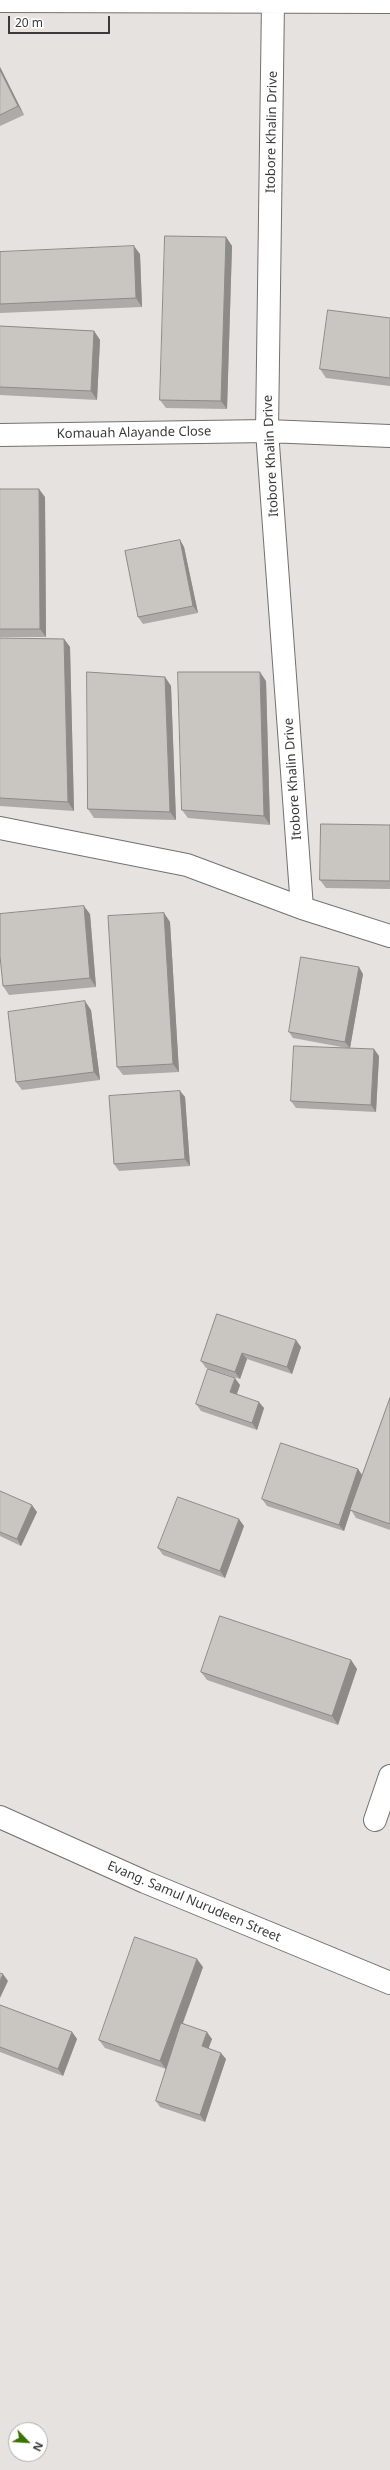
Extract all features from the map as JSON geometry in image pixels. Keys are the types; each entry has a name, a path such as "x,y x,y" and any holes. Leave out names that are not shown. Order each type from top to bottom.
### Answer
{"street":[{"path":"0,0 390,2"},
{"name":"Itobore Khalin Drive","path":"273,2 268,432 302,908"},
{"name":"Komauah Alayande Close","path":"0,435 268,432 390,436"},
{"path":"0,828 187,865 302,908 390,936"},
{"path":"376,1820 390,1776"},
{"name":"Evang. Samul Nurudeen Street","path":"0,1817 145,1882 390,1983"}],"building":[{"path":"0,70 18,106 0,115"},
{"path":"165,236 226,237 221,401 160,400"},
{"path":"134,246 136,298 0,304 0,252"},
{"path":"328,310 390,318 390,378 320,369"},
{"path":"0,326 94,331 91,391 0,387"},
{"path":"0,489 39,489 40,629 0,629"},
{"path":"180,540 193,606 138,617 125,551"},
{"path":"0,638 64,639 68,802 0,798"},
{"path":"87,672 165,677 170,812 88,809"},
{"path":"178,672 260,672 264,816 182,810"},
{"path":"321,824 390,825 390,881 320,880"},
{"path":"84,906 90,978 3,986 0,956 0,914"},
{"path":"164,913 173,1064 117,1067 108,916"},
{"path":"301,957 359,967 345,1042 289,1032"},
{"path":"85,1001 94,1072 16,1082 8,1012"},
{"path":"294,1046 374,1049 371,1105 291,1101"},
{"path":"180,1091 185,1159 114,1164 109,1096"},
{"path":"217,1314 296,1340 287,1367 242,1353 235,1372 201,1361"},
{"path":"208,1369 235,1378 230,1392 259,1402 252,1423 196,1404"},
{"path":"390,1398 390,1524 350,1510"},
{"path":"281,1443 358,1469 339,1525 262,1499"},
{"path":"0,1491 32,1505 17,1539 0,1532"},
{"path":"178,1497 239,1519 220,1571 158,1548"},
{"path":"220,1616 351,1660 332,1716 201,1672"},
{"path":"135,1937 197,1959 160,2061 99,2040"},
{"path":"0,1973 3,1974 0,1981"},
{"path":"0,2005 72,2032 58,2069 0,2047"},
{"path":"181,2023 207,2032 202,2046 221,2053 200,2115 156,2101"}]}
